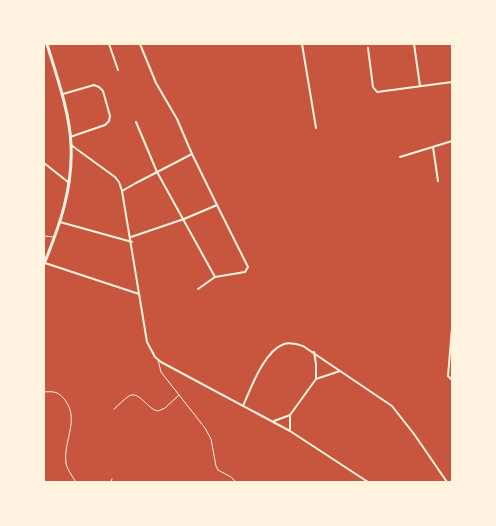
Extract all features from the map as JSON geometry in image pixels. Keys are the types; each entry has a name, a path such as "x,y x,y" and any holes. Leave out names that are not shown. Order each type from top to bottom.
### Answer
{"street":[{"path":"47,44 61,94 71,146 69,182 60,222 44,263 139,294"},
{"path":"109,44 118,70"},
{"path":"140,44 151,73 176,119 248,266 245,272 215,277 198,289"},
{"path":"302,44 316,128"},
{"path":"414,44 420,87"},
{"path":"368,48 373,87 376,91 380,92 452,82"},
{"path":"61,94 94,85 99,87 103,91 110,116 109,121 105,125 70,137"},
{"path":"136,122 157,172 215,277"},
{"path":"400,157 452,141"},
{"path":"71,146 115,177 119,182 132,242 147,342 151,351 158,360 273,421 368,482"},
{"path":"433,147 438,181"},
{"path":"122,191 192,154"},
{"path":"44,163 69,182"},
{"path":"131,237 184,219 217,205"},
{"path":"60,222 132,242"},
{"path":"452,328 448,376 452,380"},
{"path":"243,406 258,373 276,349 283,344 290,343 303,346 385,401 397,411 447,482"},
{"path":"290,431 290,415 316,378 317,372 314,352"},
{"path":"316,378 340,370"},
{"path":"273,421 290,415"}],"lane":[{"path":"44,236 55,237"},
{"path":"44,250 48,254"},
{"path":"158,360 161,372 180,395 211,439 218,470 231,477 236,482"},
{"path":"44,392 58,392 70,406 72,424 66,463 76,482"},
{"path":"114,409 133,394 137,395 153,410 158,412 180,395"}]}
